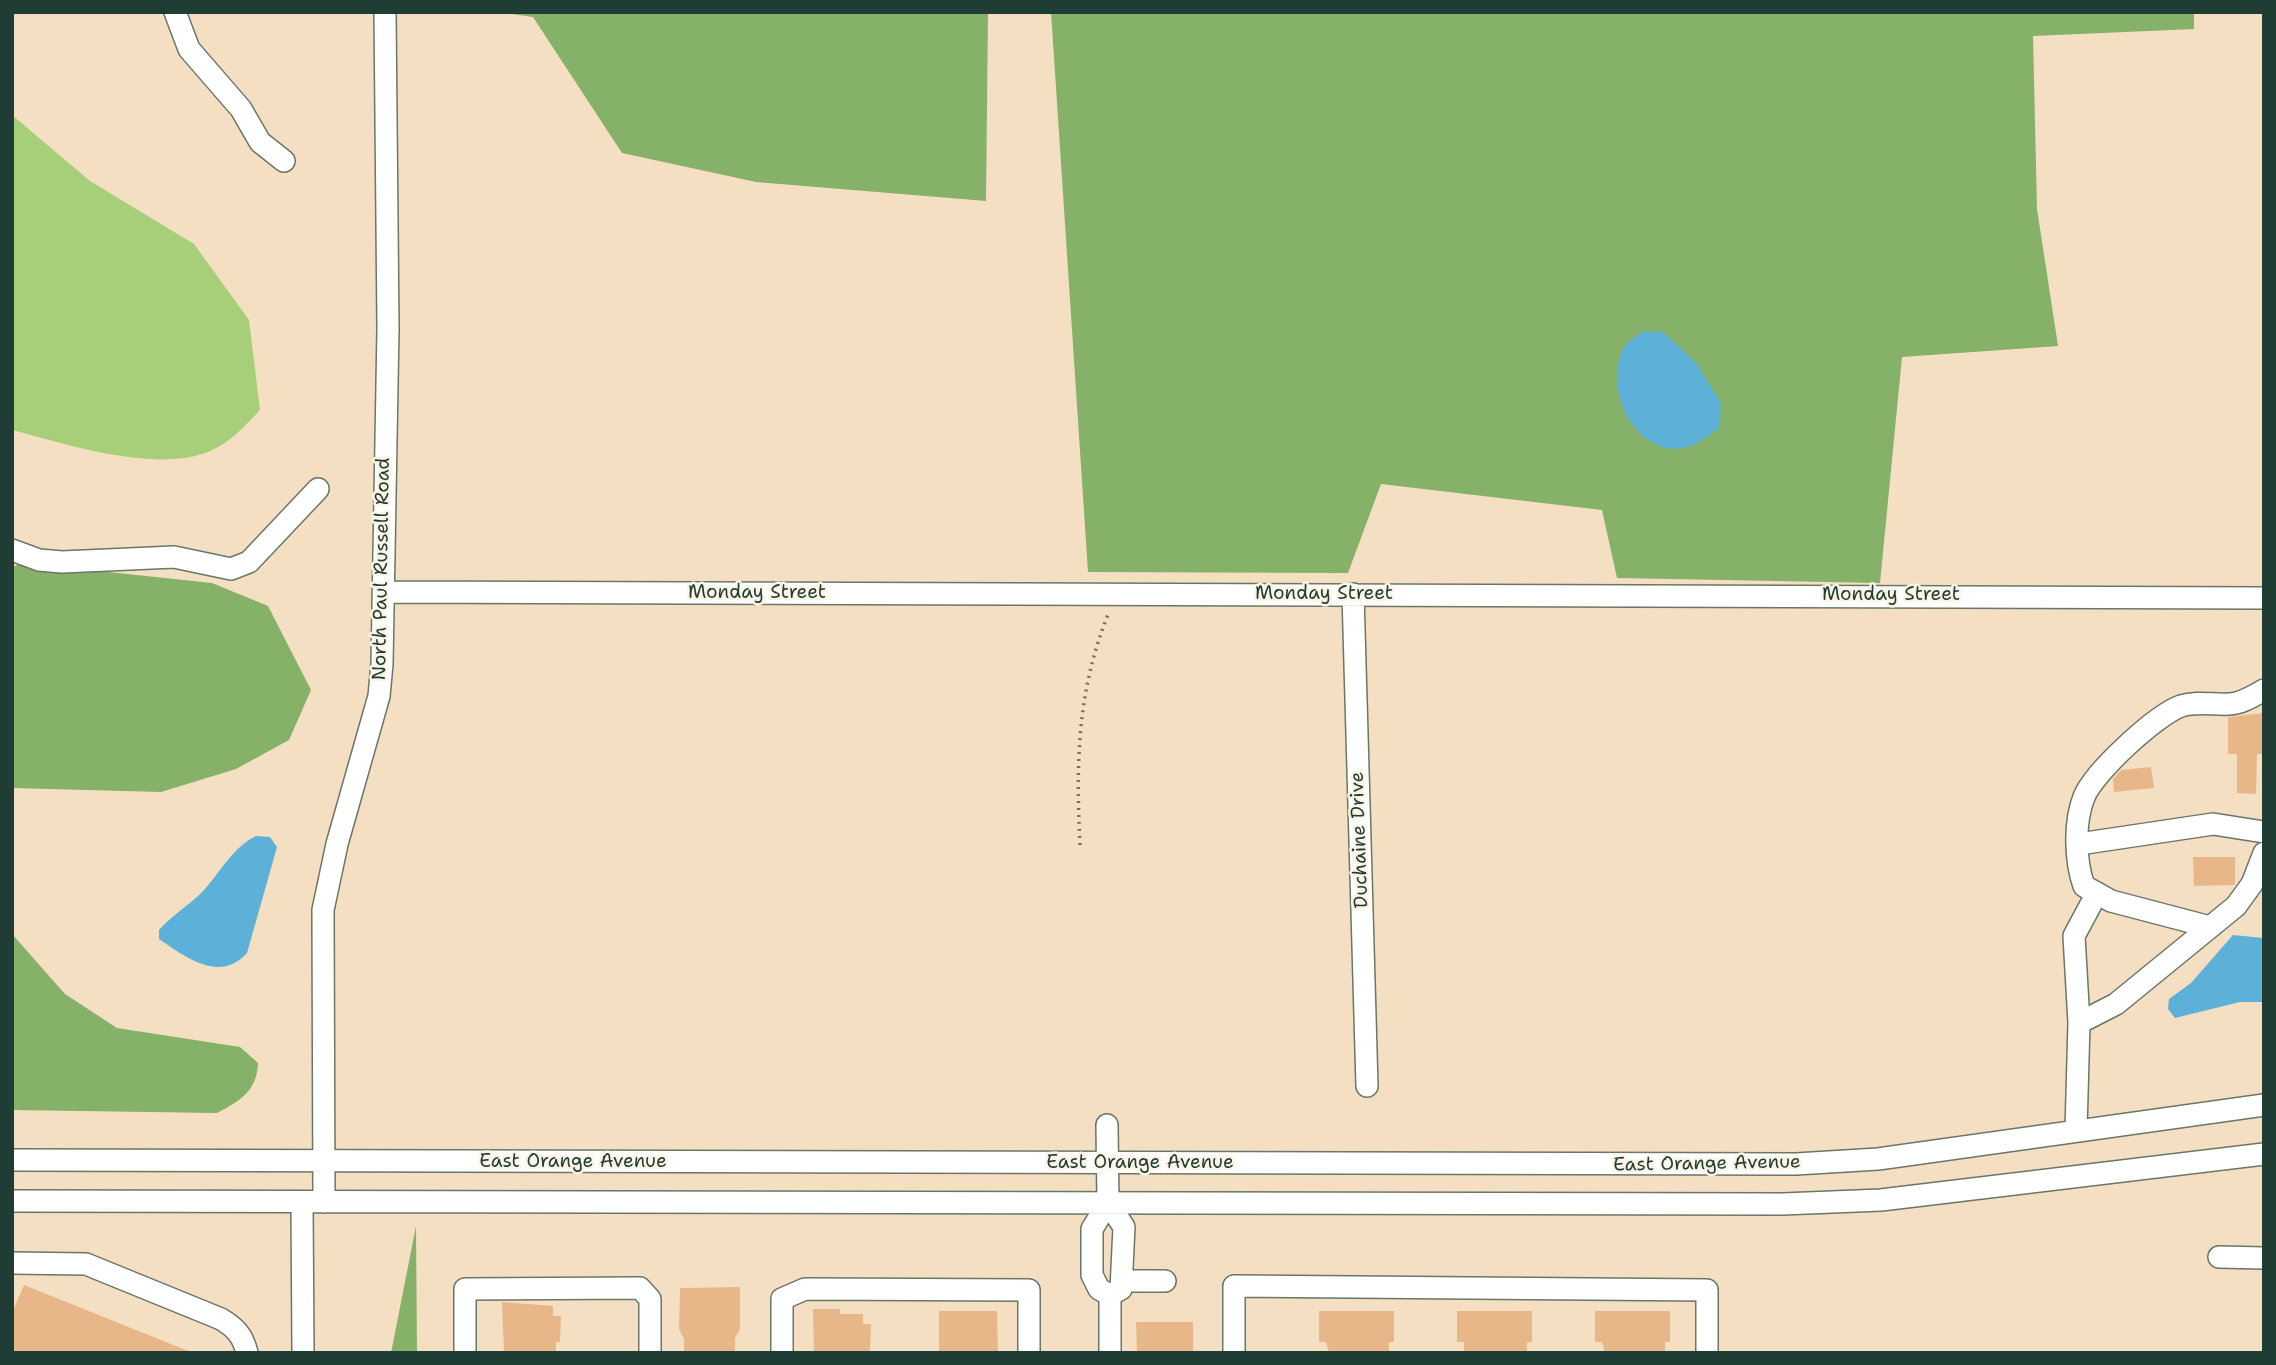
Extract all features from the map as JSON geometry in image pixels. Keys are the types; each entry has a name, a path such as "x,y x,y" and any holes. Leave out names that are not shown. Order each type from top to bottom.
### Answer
{"street":[{"path":"175,12 190,49 241,109 260,142 284,161"},
{"name":"North Paul Russell Road","path":"324,1202 323,910 337,844 379,696 384,592 388,329 385,12"},
{"path":"12,550 39,560 62,562 174,557 231,569 249,562 318,489"},
{"name":"Monday Street","path":"384,592 1353,594 2263,600"},
{"name":"Duchaine Drive","path":"1353,594 1367,1086"},
{"path":"2210,926 2111,901 2084,886 2079,871 2079,814 2086,793 2144,728 2165,713 2184,705 2232,704 2264,690"},
{"path":"2079,844 2213,824 2264,832"},
{"path":"2079,1023 2116,1004 2236,905 2252,884 2264,853"},
{"path":"2076,1130 2079,1023 2074,936 2097,893"},
{"name":"East Orange Avenue","path":"12,1160 323,1163 1796,1164 1878,1160 2264,1105"},
{"path":"1107,1125 1108,1203 1092,1229 1092,1275 1099,1289 1165,1281"},
{"name":"East Orange Avenue","path":"12,1201 1797,1204 1881,1200 2264,1154"},
{"path":"302,1202 303,1353"},
{"path":"1108,1203 1124,1227 1110,1353"},
{"path":"2218,1257 2264,1258"},
{"path":"12,1264 86,1264 221,1319 235,1327 244,1340 247,1353"},
{"path":"1234,1353 1234,1286 1707,1290 1707,1353"},
{"path":"465,1353 465,1289 534,1288 640,1288 650,1299 650,1353"},
{"path":"782,1353 782,1299 805,1289 818,1289 1029,1290 1029,1353"}],"path":[{"path":"1080,845 1078,741 1098,640 1116,594"}],"green space":[{"path":"497,12 988,12 986,201 756,182 622,153 533,17"},
{"path":"1051,12 2194,12 2194,29 2033,36 2037,209 2058,346 1902,357 1880,583 1617,578 1602,510 1381,484 1348,573 1088,572"},
{"path":"12,115 90,181 194,244 249,320 260,410 221,445 205,453 183,458 134,458 12,430"},
{"path":"23,563 212,583 268,606 311,690 289,740 236,769 161,792 12,788 12,567"},
{"path":"12,934 65,994 117,1028 240,1047 258,1063 251,1088 240,1099 217,1113 12,1110"},
{"path":"416,1226 417,1353 391,1353"}],"water":[{"path":"1644,331 1663,332 1696,363 1721,403 1719,428 1693,445 1676,449 1659,446 1645,438 1625,412 1619,396 1618,364 1625,346"},
{"path":"256,836 270,837 277,847 247,953 237,962 215,967 192,960 159,939 159,930 204,890 241,846"},
{"path":"2233,935 2264,938 2264,1002 2240,1002 2175,1018 2168,1009 2169,999 2191,983"}],"building":[{"path":"2264,713 2264,754 2257,754 2256,794 2237,793 2237,754 2228,754 2228,717"},
{"path":"2151,767 2154,788 2114,792 2113,779 2121,770"},
{"path":"2193,857 2235,857 2235,885 2194,886"},
{"path":"24,1285 191,1353 12,1353 12,1313"},
{"path":"740,1287 740,1329 735,1338 735,1353 684,1353 684,1339 679,1329 680,1288"},
{"path":"502,1302 553,1306 553,1316 561,1316 560,1342 556,1342 556,1353 504,1353"},
{"path":"813,1309 840,1309 840,1314 863,1314 863,1324 871,1324 870,1350 866,1353 814,1353"},
{"path":"939,1311 997,1311 998,1353 939,1353"},
{"path":"1319,1311 1394,1311 1394,1342 1389,1342 1389,1351 1385,1353 1329,1353 1326,1342 1319,1342"},
{"path":"1457,1311 1532,1311 1532,1342 1527,1342 1527,1351 1524,1353 1467,1353 1464,1351 1464,1342 1457,1342"},
{"path":"1595,1311 1670,1311 1670,1342 1665,1342 1665,1351 1661,1353 1605,1353 1602,1342 1595,1342"},
{"path":"1136,1322 1193,1322 1193,1353 1137,1353"}]}
